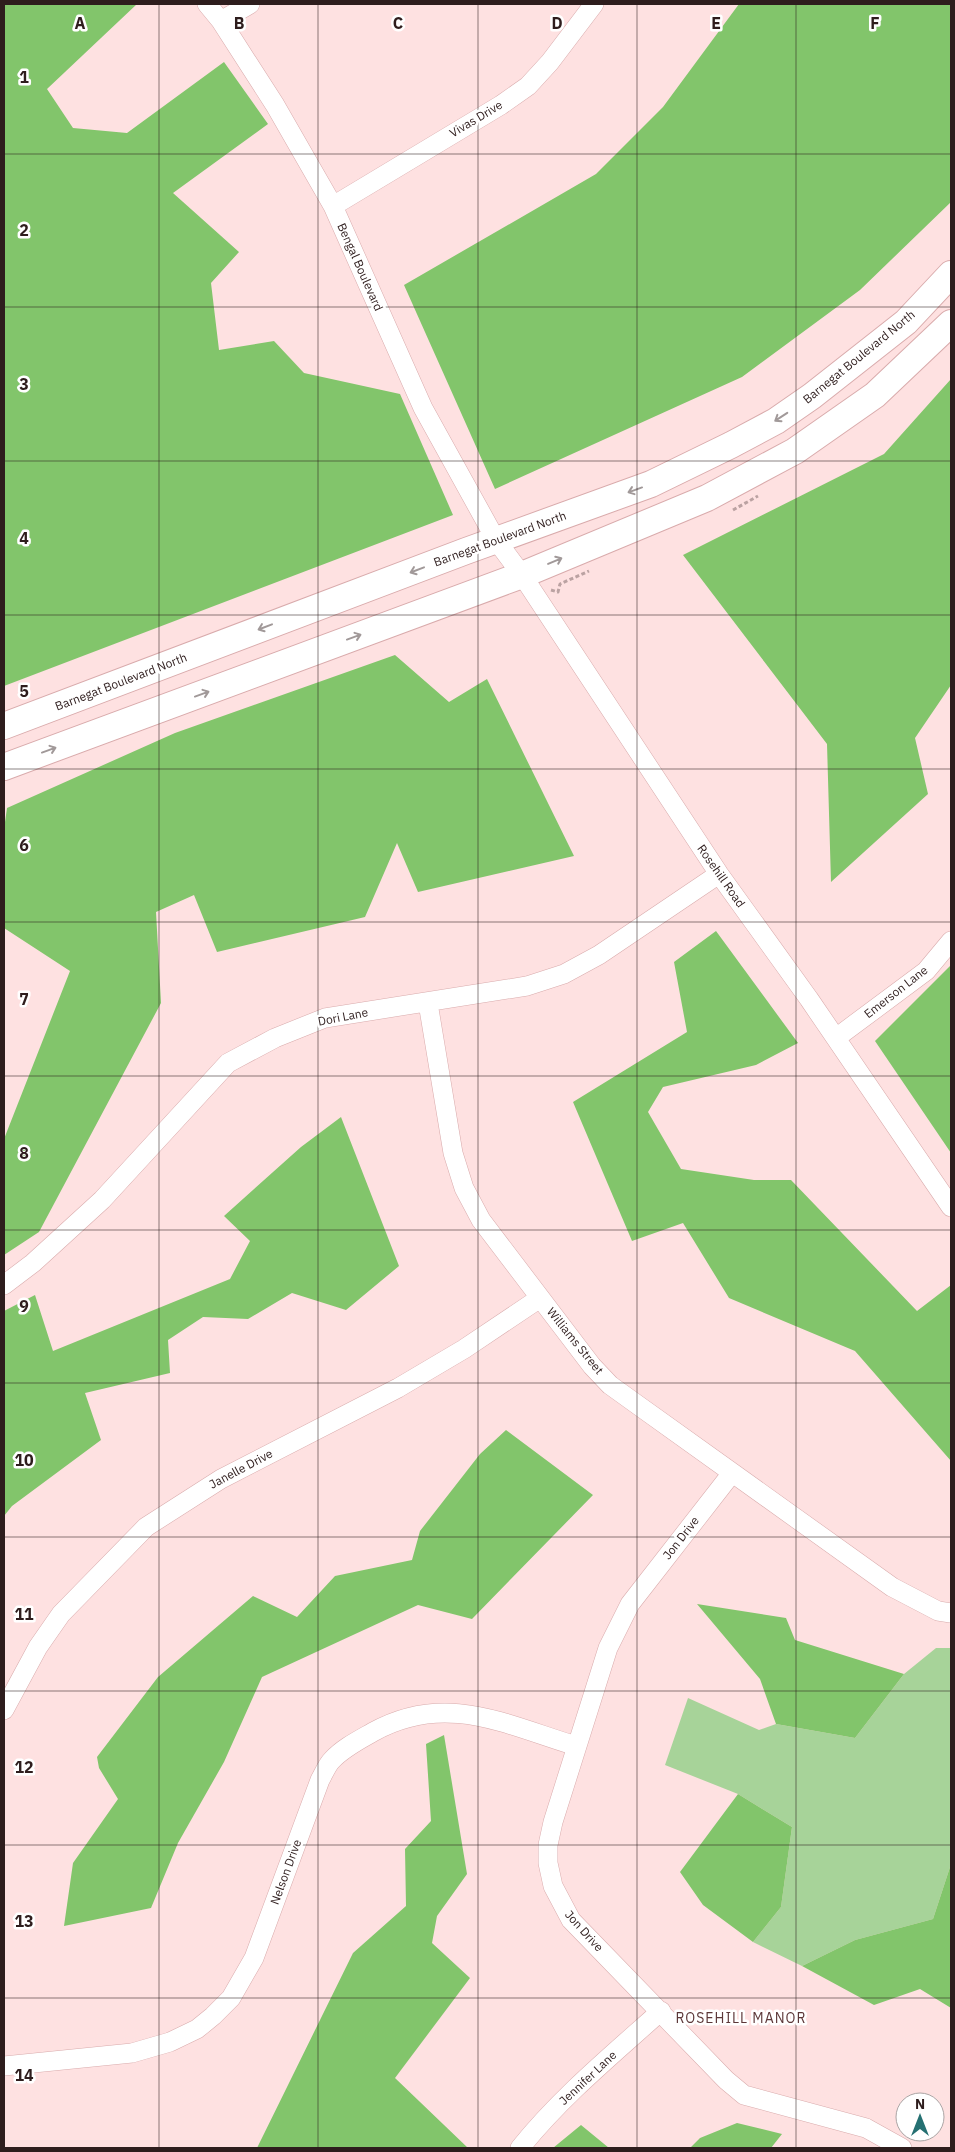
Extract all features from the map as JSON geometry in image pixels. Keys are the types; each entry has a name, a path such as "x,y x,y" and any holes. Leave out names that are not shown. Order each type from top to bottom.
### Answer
{"street":[{"name":"Bengal Boulevard","path":"206,4 221,20 275,105 333,206 423,408 496,540"},
{"path":"221,20 250,4"},
{"name":"Vivas Drive","path":"333,206 501,105 528,86 550,62 594,4"},
{"name":"Barnegat Boulevard North","path":"4,726 496,540 652,484 731,446 776,421 812,396 906,322 951,274"},
{"path":"4,767 522,575 707,498 795,451 875,395 951,323"},
{"name":"Rosehill Road","path":"496,540 522,575 719,874 836,1038 951,1207"},
{"name":"Dori Lane","path":"4,1285 33,1263 102,1200 228,1063 275,1038 325,1018 527,986 564,974 599,955 719,874"},
{"name":"Emerson Lane","path":"836,1038 926,971 951,941"},
{"name":"Williams Street","path":"428,1003 453,1153 464,1188 481,1220 592,1366 610,1385 892,1587 938,1611 951,1613"},
{"name":"Janelle Drive","path":"4,1710 38,1647 61,1614 146,1527 221,1478 406,1384 464,1349 540,1298"},
{"name":"Jon Drive","path":"732,1473 630,1604 608,1648 576,1746 548,1845 548,1864 553,1886 571,1920 726,2080 744,2095 866,2128 902,2148"},
{"name":"Nelson Drive","path":"4,2066 132,2053 170,2042 197,2029 212,2016 231,1998 254,1958 320,1780 332,1760 368,1735 391,1722 418,1714 444,1711 471,1714 576,1746"},
{"name":"Jennifer Lane","path":"520,2148 545,2119 661,2011"}],"path":[{"path":"551,590 558,592 560,584 576,579"}],"green space":[{"path":"4,4 137,4 47,89 73,128 127,133 224,62 268,124 173,193 239,252 211,283 219,350 274,341 304,373 400,394 453,515 4,686"},
{"path":"739,4 951,4 951,202 860,290 742,377 495,489 404,285 596,174 663,107"},
{"path":"951,379 951,685 915,738 928,794 831,882 827,744 683,555 884,454"},
{"path":"395,655 449,702 487,679 574,856 418,892 397,843 365,917 217,952 194,895 156,912 161,1003 39,1232 4,1255 4,1139 70,971 4,928 4,829 7,808 175,733"},
{"path":"716,931 798,1043 756,1065 663,1087 648,1112 681,1169 754,1180 791,1180 917,1311 951,1285 951,1461 855,1351 729,1298 683,1223 632,1241 573,1102 687,1032 674,962"},
{"path":"951,965 951,1153 875,1041"},
{"path":"341,1117 399,1266 346,1310 292,1293 248,1319 203,1317 168,1340 170,1373 85,1393 101,1440 12,1506 4,1516 4,1311 35,1295 53,1351 230,1279 250,1241 224,1216 301,1147"},
{"path":"506,1430 593,1495 472,1619 418,1605 262,1677 224,1762 178,1843 151,1908 64,1926 73,1863 118,1799 99,1768 97,1757 158,1677 253,1596 297,1617 335,1576 412,1560 420,1531 480,1454"},
{"path":"697,1604 786,1618 795,1640 904,1674 855,1738 776,1724 760,1679"},
{"path":"936,1648 951,1648 951,1864 933,1919 855,1940 802,1966 753,1942 781,1907 792,1827 738,1794 665,1765 688,1698 759,1730 776,1724 855,1738 904,1674"},
{"path":"444,1735 467,1874 437,1916 432,1943 470,1978 395,2078 468,2148 257,2148 353,1953 406,1906 405,1849 431,1821 426,1744"},
{"path":"738,1794 792,1827 781,1907 753,1942 703,1905 680,1872"},
{"path":"951,1864 951,2008 920,1989 874,2005 802,1966 855,1940 933,1919"},
{"path":"737,2123 782,2134 771,2148 690,2148 700,2138"},
{"path":"581,2125 609,2148 553,2148"}],"district":[{"name":"ROSEHILL MANOR","path":"741,2018"}]}
